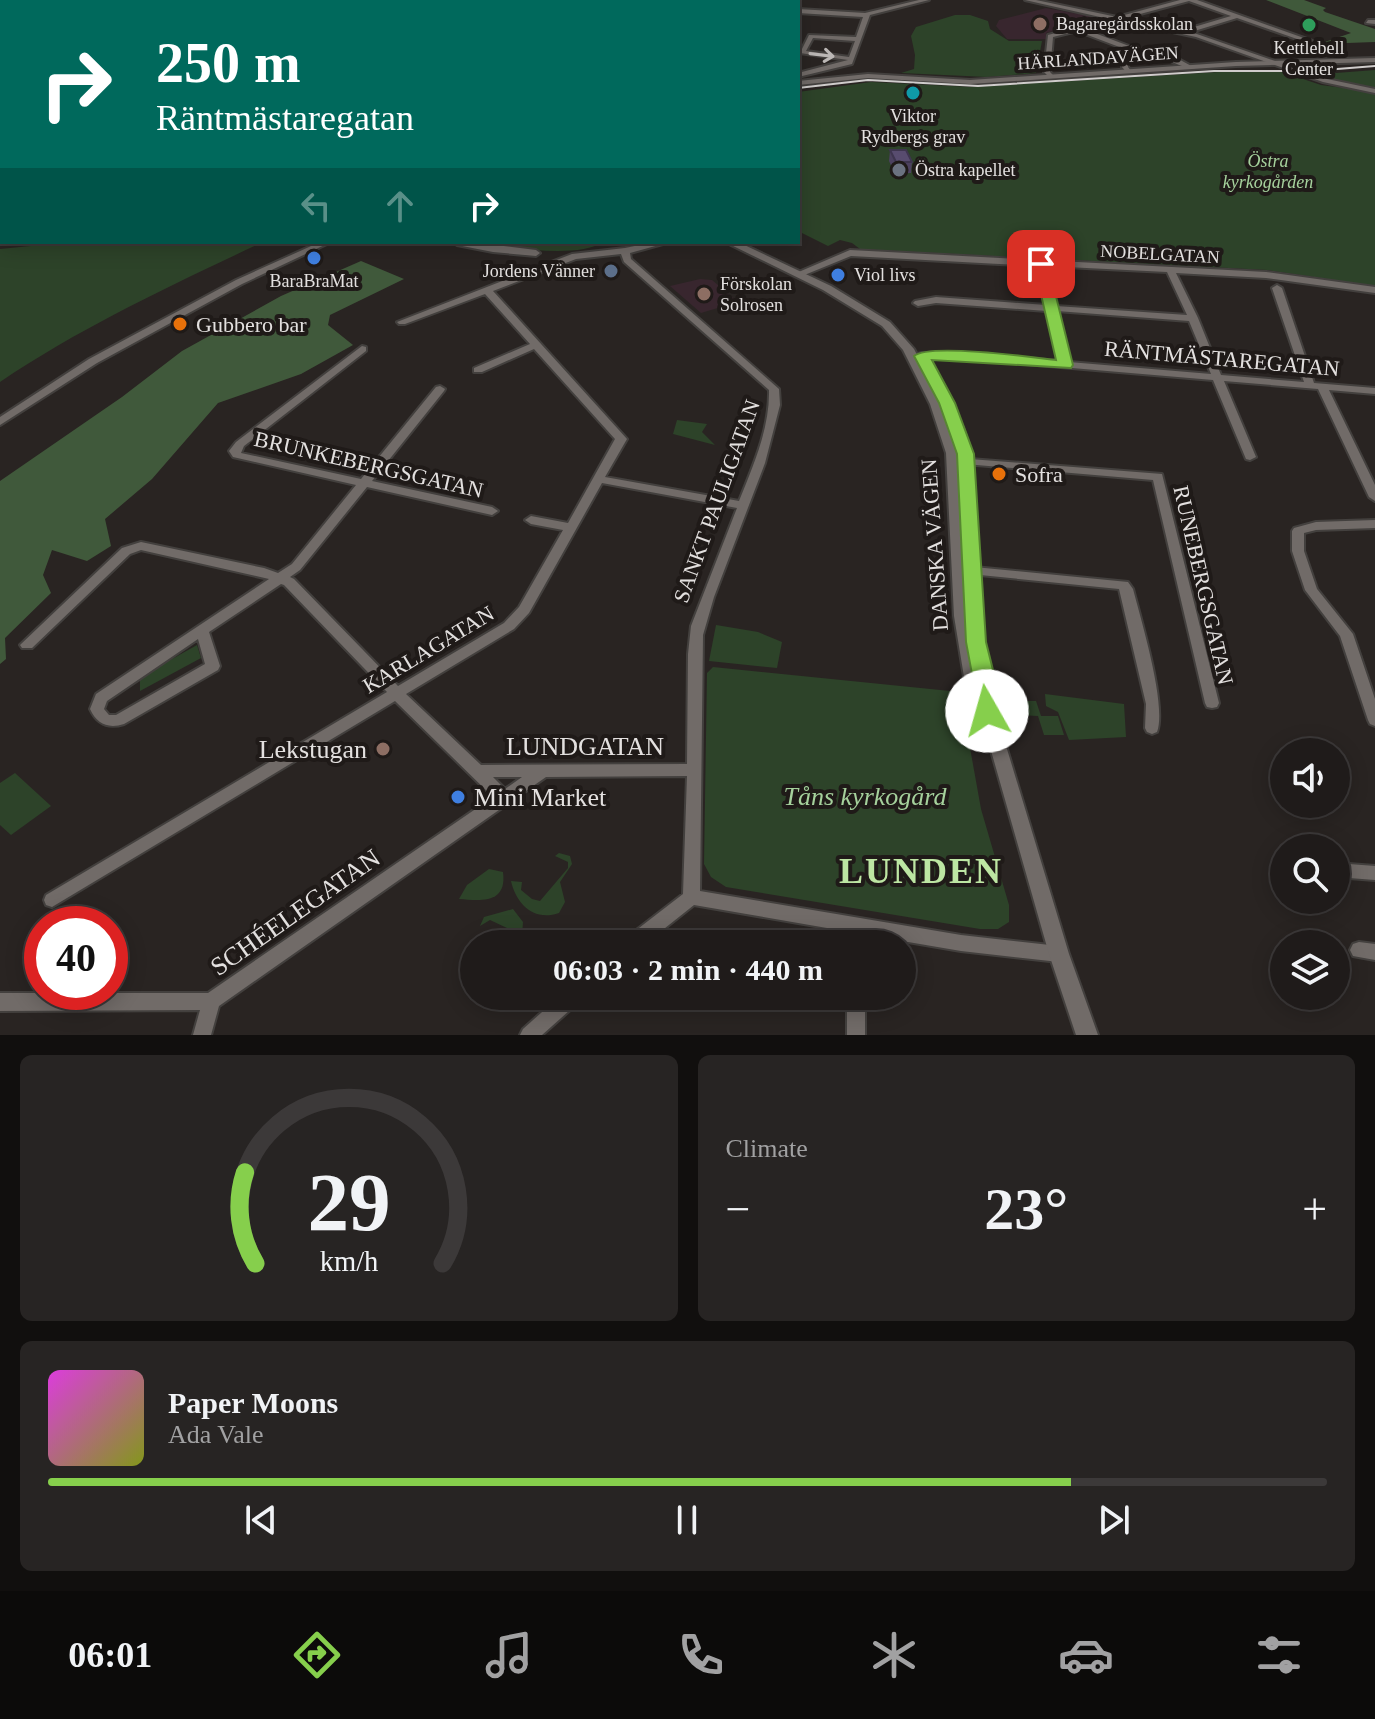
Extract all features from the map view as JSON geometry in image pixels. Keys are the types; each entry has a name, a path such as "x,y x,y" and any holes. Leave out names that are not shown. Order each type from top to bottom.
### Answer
{"street":[{"path":"800,11 865,15 926,0"},
{"path":"1028,0 1198,35 1325,81 1375,91"},
{"path":"1055,5 1072,0"},
{"path":"1052,77 1047,72 1049,37 1189,0 1316,44 1333,55"},
{"path":"800,75 844,67 852,59 865,15"},
{"path":"1185,32 1238,16"},
{"path":"1198,35 1248,20"},
{"path":"1078,29 1192,68"},
{"path":"852,59 802,52 811,36 859,39"},
{"path":"1129,72 1125,67 1126,54 1134,50"},
{"name":"HÄRLANDAVÄGEN","path":"800,84 873,76 970,82 1375,60"},
{"path":"0,422 134,338 239,282 323,244"},
{"path":"468,244 536,253"},
{"path":"402,322 575,256 657,244"},
{"name":"DANSKA VÄGEN","path":"735,244 844,291 895,324 922,356 957,428 967,570 962,616 969,666 977,699 987,711 1059,954 1087,1035"},
{"name":"DANSKA VÄGEN","path":"748,244 873,315 904,343 960,461"},
{"name":"SANKT PAULIGATAN","path":"625,251 627,260 774,389 778,398 769,433 699,619 691,897"},
{"name":"NOBELGATAN","path":"802,273 847,253 1266,275 1375,290"},
{"path":"1041,264 1065,365"},
{"path":"1170,270 1219,378 1250,457"},
{"path":"1277,288 1316,386 1375,497"},
{"name":"KARLAGATAN","path":"52,900 518,617 621,439 487,290"},
{"path":"918,303 936,300 1193,318"},
{"path":"478,370 537,344"},
{"name":"BRUNKEBERGSGATAN","path":"362,349 240,444 235,451 237,455 492,511"},
{"name":"RÄNTMÄSTAREGATAN","path":"922,356 956,355 1375,391"},
{"path":"202,631 213,666 119,720 109,722 100,717 97,709 101,698 296,567 440,389"},
{"name":"RUNEBERGSGATAN","path":"960,461 1158,477 1212,703"},
{"path":"598,479 743,505"},
{"path":"531,520 570,527"},
{"path":"1375,524 1304,527 1297,537 1311,590 1346,634 1375,720"},
{"name":"LUNDGATAN","path":"27,645 126,551 141,546 264,572 289,582 396,693 504,798"},
{"path":"967,570 1123,585 1130,592 1153,704 1152,728"},
{"name":"LUNDGATAN","path":"478,771 693,770"},
{"name":"SCHÉELEGATAN","path":"0,1002 211,1001 542,771"},
{"path":"1350,871 1375,873"},
{"path":"650,930 691,897 961,943 1059,954"},
{"path":"859,926 859,930"},
{"path":"202,1035 211,1001"},
{"path":"529,1035 557,1010"},
{"path":"856,1010 856,1035"}],"shaded area":[{"name":"Bagaregårdsskolan","path":"1046,8 1101,18 1046,33 1046,39 1007,39 996,26 999,20"},
{"name":"Förskolan Solrosen","path":"700,279 712,280 738,302 701,313 670,286"}],"green space":[{"path":"1266,0 1304,0 1326,8 1323,10 1325,12 1375,29 1375,42 1319,44 1351,33"},
{"path":"955,15 970,15 988,21 990,29 1009,41 1042,41 1036,73 987,77 901,73 914,69 911,36 916,27"},
{"path":"1375,70 1375,88 1344,83 1323,74"},
{"name":"Östra kyrkogården","path":"1235,71 1282,72 1321,85 1375,92 1375,286 1267,270 860,249 840,240 828,246 800,232 800,92 871,82 972,87"},
{"path":"51,244 259,244 96,324 0,382 0,249"},
{"path":"483,244 598,244 575,250 519,249"},
{"path":"361,261 404,279 330,315 328,325 353,345 301,374 218,403 152,479 105,519 111,546 87,561 52,550 43,575 51,593 5,638 6,659 0,664 0,481 122,397 182,351 281,296"},
{"path":"677,420 707,424 702,432 715,445 673,434"},
{"path":"716,625 758,632 782,642 777,668 709,661"},
{"path":"197,645 201,658 140,691 140,677"},
{"name":"Tåns kyrkogård","path":"713,667 960,692 981,809 1009,905 1009,922 998,929 980,929 726,887 711,877 704,864 707,673"},
{"path":"1045,694 1124,704 1126,737 1069,740 1058,712 1046,706"},
{"path":"1019,701 1036,701 1041,716 1058,716 1064,735 1044,735 1038,716 1018,715 1016,704"},
{"path":"15,773 51,806 11,835 0,825 0,783"},
{"path":"559,853 570,856 572,864 560,882 565,902 559,913 534,913 517,897 511,881 522,882 521,890 540,901 568,868 568,862 555,856"},
{"path":"489,869 503,872 501,890 497,895 485,900 459,899 467,885"},
{"path":"513,909 523,922 522,930 506,930 490,920 480,926 484,917"}],"building":[{"path":"890,150 906,150 912,162 896,162"}],"tram line":[{"path":"800,88 868,80 978,86 1214,71 1312,71 1375,66"}],"place":[{"name":"Bagaregårdsskolan","path":"1040,24"},
{"name":"Kettlebell Center","path":"1309,25"},
{"name":"Viktor Rydbergs grav","path":"913,93"},
{"name":"Östra kapellet","path":"899,170"},
{"name":"BaraBraMat","path":"314,258"},
{"name":"Jordens Vänner","path":"611,271"},
{"name":"Viol livs","path":"838,275"},
{"name":"Förskolan Solrosen","path":"704,294"},
{"name":"Gubbero bar","path":"180,324"},
{"name":"Sofra","path":"999,474"},
{"name":"Lekstugan","path":"383,749"},
{"name":"Mini Market","path":"458,797"}],"district":[{"name":"LUNDEN","path":"921,870"}],"route":[{"path":"987,711 989,698 976,642 965,454 947,403 922,356 956,355 1065,365 1041,264"}]}
